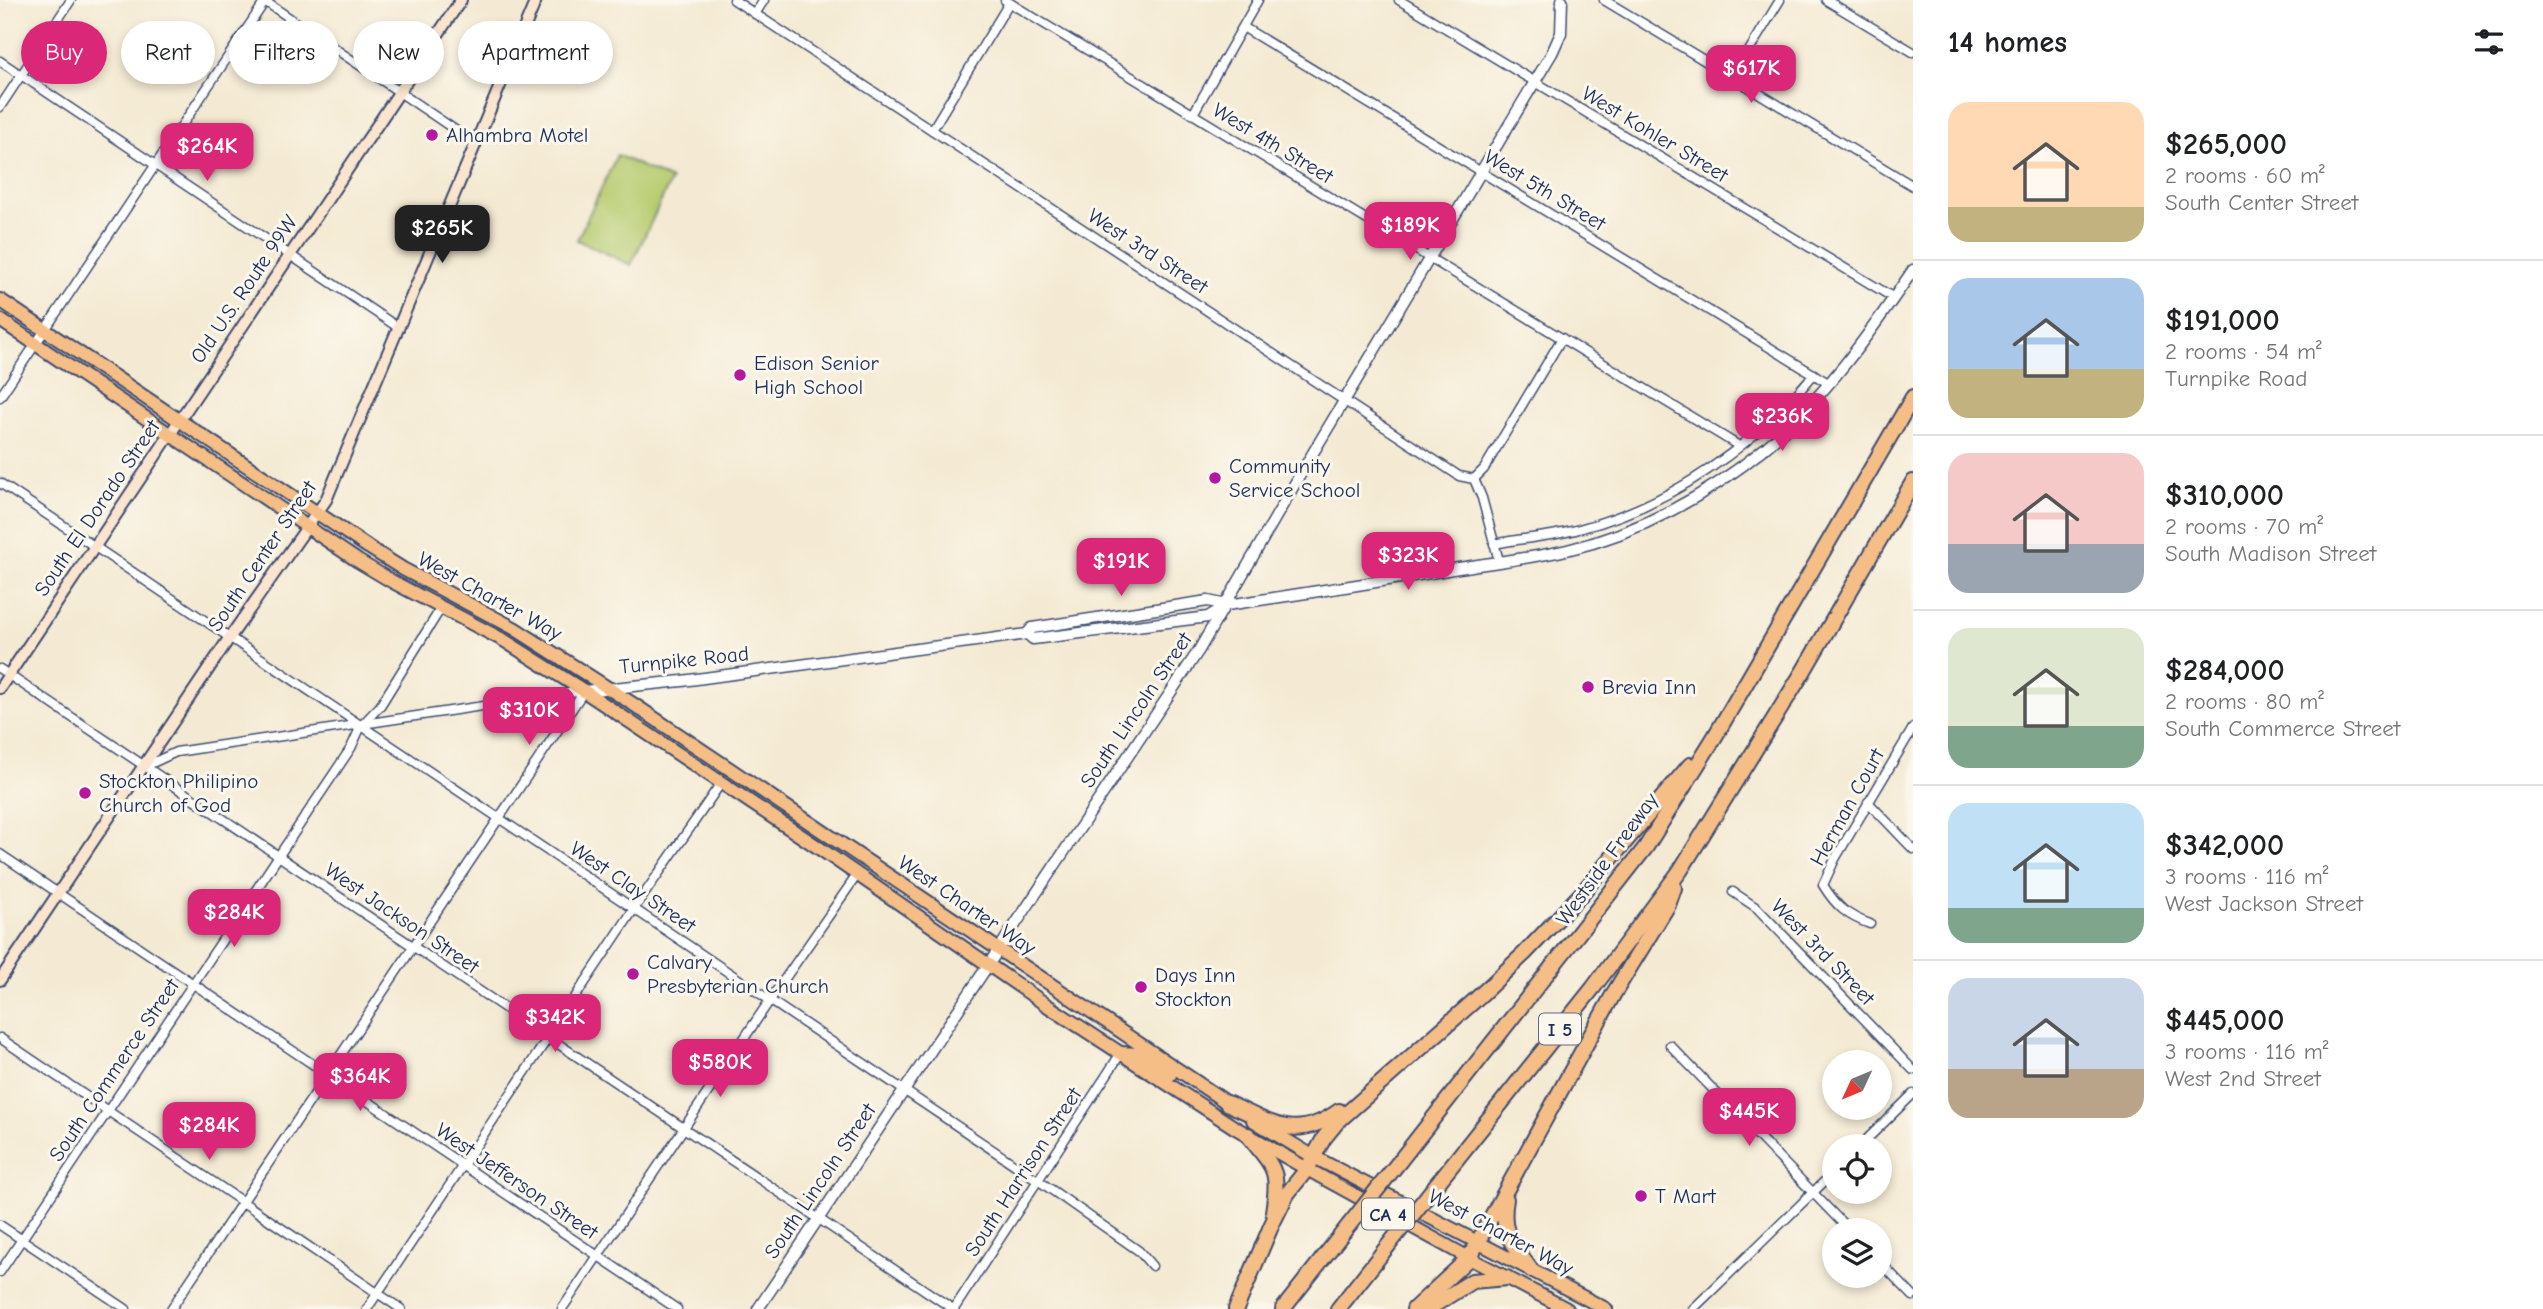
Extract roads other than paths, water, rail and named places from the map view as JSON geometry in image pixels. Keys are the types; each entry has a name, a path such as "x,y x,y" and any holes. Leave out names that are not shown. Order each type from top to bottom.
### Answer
{"highway":[{"name":"Westside Freeway","path":"1283,1309 1646,847 1714,738 1913,397"},
{"name":"I 5","path":"1338,1309 1592,988 1680,871 1803,672 1913,482"},
{"path":"1236,1309 1287,1194 1337,1122 1473,1002 1534,943 1582,894 1714,738"},
{"path":"1413,1309 1469,1258 1614,993 1668,905 1680,871"},
{"path":"1227,1103 1287,1127 1307,1129 1326,1121 1380,1082"},
{"path":"1248,1135 1273,1168 1277,1178 1272,1224"},
{"path":"1508,1188 1503,1219 1504,1231 1531,1270"},
{"path":"1428,1309 1472,1281 1507,1279"}],"main road":[{"name":"Old U.S. Route 99W","path":"180,419 461,0"},
{"name":"South Center Street","path":"0,980 230,637 327,500 536,0"},
{"path":"0,300 180,419"},
{"path":"0,320 171,435"},
{"name":"South El Dorado Street","path":"0,688 4,672 95,546 180,419"},
{"name":"West Charter Way","path":"180,419 403,569 514,628 607,688 1227,1103 1310,1163 1469,1258 1565,1308"},
{"name":"West Charter Way","path":"171,435 381,575 505,641 584,691 1121,1054 1248,1135 1478,1241 1606,1309"},
{"path":"721,783 728,779 763,801 770,797"},
{"path":"857,875 867,873 896,891 909,891"},
{"path":"1121,1054 1138,1054 1175,1079 1191,1079"}],"street":[{"path":"57,21 71,0"},
{"name":"West 3rd Street","path":"734,0 1459,476 1474,479"},
{"path":"755,14 764,0"},
{"path":"1193,114 1258,0"},
{"name":"West Kohler Street","path":"1399,0 1894,298"},
{"name":"South Lincoln Street","path":"758,1309 1227,606 1304,468 1552,53 1561,33 1562,0"},
{"path":"1604,0 1913,186"},
{"path":"1733,77 1780,0"},
{"path":"1826,0 1913,52"},
{"path":"0,397 265,1 476,144"},
{"path":"932,130 1007,1"},
{"name":"West 4th Street","path":"1007,1 1739,446"},
{"name":"West 5th Street","path":"1243,27 1828,383"},
{"path":"0,61 21,74"},
{"path":"0,107 21,76"},
{"path":"35,84 399,328"},
{"name":"Turnpike Road","path":"1027,634 1032,639 1208,617 1227,606 1568,550 1599,541 1656,518 1737,470 1793,423 1828,383 1913,270"},
{"path":"1499,561 1482,498 1474,479 1484,469 1562,338"},
{"path":"1494,544 1576,530 1630,513 1683,486 1739,446 1799,392 1814,374"},
{"name":"West Clay Street","path":"0,483 1039,1181 1139,1251 1152,1266"},
{"name":"Turnpike Road","path":"146,766 176,752 584,691 682,681 1027,634 1032,628 1209,601 1227,606"},
{"name":"South Commerce Street","path":"0,1272 351,748 361,726 380,706 441,608"},
{"name":"West Jackson Street","path":"4,672 954,1309"},
{"path":"171,1309 584,691"},
{"name":"Herman Court","path":"1870,925 1850,917 1843,911 1824,885 1835,859 1913,728"},
{"path":"367,1309 721,783"},
{"path":"1868,802 1913,849"},
{"name":"West Jefferson Street","path":"0,854 677,1309"},
{"path":"562,1309 857,875"},
{"name":"West 3rd Street","path":"1733,892 1757,908 1913,1070"},
{"path":"0,1038 401,1309"},
{"path":"1670,1045 1837,1218"},
{"name":"South Harrison Street","path":"954,1309 1121,1054"},
{"path":"1872,1134 1913,1094"},
{"path":"1693,1309 1822,1184"},
{"path":"0,1225 125,1309"},
{"path":"1892,1274 1913,1296"}],"place":[{"name":"Alhambra Motel","path":"432,135"},
{"name":"Edison Senior High School","path":"740,375"},
{"name":"Community Service School","path":"1215,478"},
{"name":"Brevia Inn","path":"1588,687"},
{"name":"Stockton Philipino Church of God","path":"85,793"},
{"name":"Calvary Presbyterian Church","path":"633,974"},
{"name":"Days Inn Stockton","path":"1141,987"},
{"name":"T Mart","path":"1641,1196"}]}
